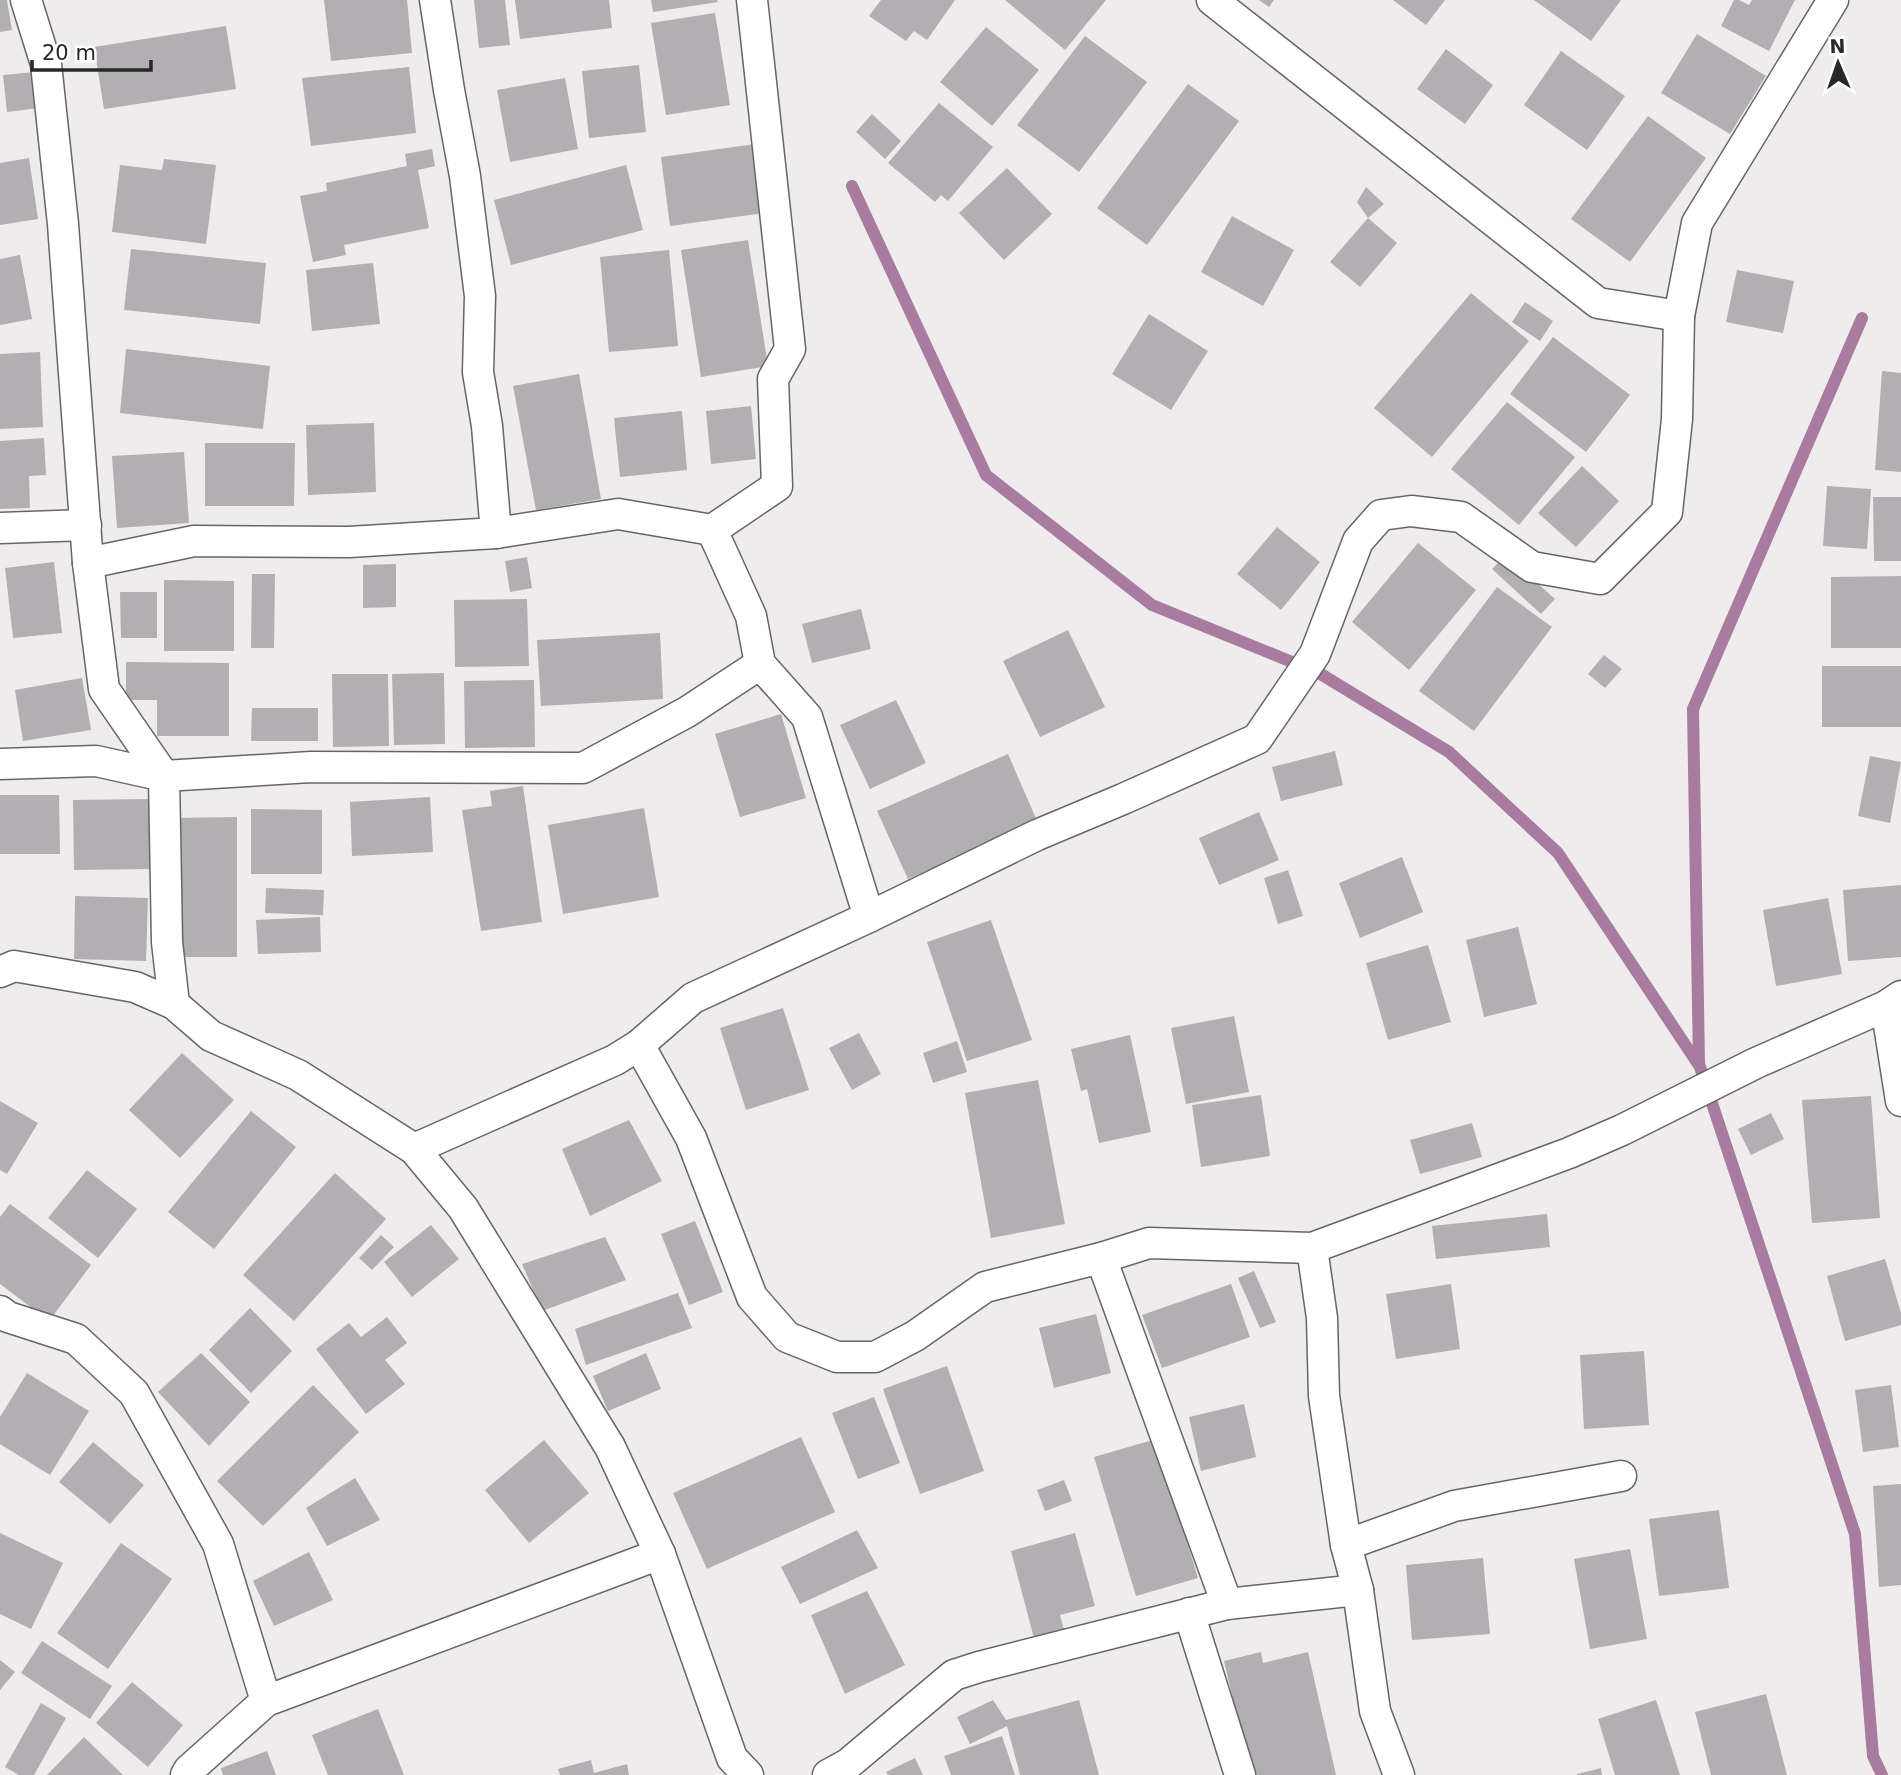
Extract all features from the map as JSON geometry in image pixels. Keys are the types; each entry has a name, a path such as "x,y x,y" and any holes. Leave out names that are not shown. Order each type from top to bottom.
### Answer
{"street":[{"path":"26,0 46,64 63,224 88,563 104,690 164,776 167,943 174,1004"},
{"path":"435,0 465,176 480,296 478,372 487,426 496,533"},
{"path":"88,563 194,541 349,542 496,533 618,514 712,530 777,485 773,379 790,349 752,0"},
{"path":"1212,0 1598,303 1679,316"},
{"path":"414,1149 615,1060 639,1045 693,998 869,917 1037,835 1123,800 1257,739 1315,654 1358,541 1381,515 1411,511 1461,517 1532,567 1600,579 1667,512 1677,419 1679,316 1697,223 1833,0"},
{"path":"0,528 86,525"},
{"path":"712,530 751,616 760,664 807,717 869,917"},
{"path":"0,764 96,761 164,776 311,767 583,768 687,712 760,664"},
{"path":"0,972 14,966 135,987 174,1004 211,1036 299,1075 414,1149 463,1208 610,1447 660,1554 732,1758 748,1775"},
{"path":"639,1045 691,1138 752,1297 787,1337 837,1357 875,1357 915,1336 985,1287 1149,1243 1312,1248 1569,1153 1893,1001 1901,1101"},
{"path":"1312,1248 1322,1318 1324,1396 1346,1545 1358,1590 1375,1711 1399,1775"},
{"path":"1101,1258 1227,1604"},
{"path":"3,1319 76,1339 134,1393 218,1544 266,1701"},
{"path":"1346,1545 1454,1506 1621,1476"},
{"path":"189,1773 266,1701 660,1554"},
{"path":"828,1775 848,1764 954,1675 1037,1651 1227,1604 1358,1590"},
{"path":"1189,1613 1240,1775"}],"building":[{"path":"0,0 7,0 12,30 0,32"},
{"path":"324,0 407,0 412,53 331,61"},
{"path":"474,0 505,0 510,45 479,48"},
{"path":"515,0 609,0 612,28 520,39"},
{"path":"651,0 717,0 718,2 653,12"},
{"path":"881,0 955,0 927,40 914,31 906,41 869,16"},
{"path":"1005,0 1106,0 1065,50"},
{"path":"1259,0 1274,0 1269,7"},
{"path":"1393,0 1445,0 1426,25"},
{"path":"1534,0 1621,0 1591,41"},
{"path":"1734,0 1749,5 1752,0 1795,0 1769,51 1721,26"},
{"path":"715,13 730,105 666,115 651,23"},
{"path":"226,26 236,89 104,109 94,47"},
{"path":"986,27 1039,70 992,126 940,82"},
{"path":"1697,34 1766,76 1730,134 1661,93"},
{"path":"1085,36 1147,82 1079,172 1017,125"},
{"path":"1446,49 1493,85 1465,124 1417,89"},
{"path":"1561,51 1625,96 1587,150 1524,105"},
{"path":"639,65 646,132 589,138 582,71"},
{"path":"409,67 416,133 311,146 302,78"},
{"path":"35,72 39,108 7,112 3,75"},
{"path":"565,78 578,149 510,162 497,90"},
{"path":"1188,84 1239,121 1147,245 1097,208"},
{"path":"939,103 993,147 948,201 941,195 935,202 888,163"},
{"path":"872,114 901,141 885,159 856,132"},
{"path":"1648,116 1706,158 1630,262 1571,219"},
{"path":"755,144 764,213 670,226 661,157"},
{"path":"432,149 435,166 418,170 429,228 344,245 346,255 313,262 300,196 327,191 326,183 407,166 405,154"},
{"path":"29,158 38,219 0,225 0,163"},
{"path":"164,159 216,165 206,244 112,232 120,165 162,170"},
{"path":"626,165 643,230 511,265 494,200"},
{"path":"1007,168 1052,214 1004,260 959,213"},
{"path":"1366,187 1384,204 1368,218 1357,202"},
{"path":"1232,216 1294,250 1263,306 1201,272"},
{"path":"1368,218 1397,243 1360,287 1330,262"},
{"path":"748,240 768,366 701,377 681,250"},
{"path":"131,249 266,263 260,324 124,310"},
{"path":"669,250 678,346 609,352 600,257"},
{"path":"20,255 32,319 0,325 0,259"},
{"path":"373,263 380,324 312,331 306,270"},
{"path":"1737,270 1794,281 1783,333 1726,322"},
{"path":"1471,293 1529,341 1432,457 1374,408"},
{"path":"1525,302 1553,321 1540,341 1512,322"},
{"path":"1149,314 1208,351 1171,410 1112,374"},
{"path":"1553,337 1630,395 1586,452 1510,394"},
{"path":"126,349 270,366 263,429 120,413"},
{"path":"40,352 43,427 0,429 0,354"},
{"path":"1882,371 1901,373 1901,472 1875,470"},
{"path":"579,374 601,499 536,510 513,386"},
{"path":"1507,402 1575,457 1519,525 1451,469"},
{"path":"751,406 756,459 711,464 706,411"},
{"path":"682,411 687,470 620,477 614,418"},
{"path":"374,423 376,492 308,495 306,425"},
{"path":"44,438 46,475 29,476 30,508 0,509 0,441"},
{"path":"205,443 295,443 294,506 205,506"},
{"path":"184,452 189,523 117,528 112,456"},
{"path":"1582,466 1619,501 1576,547 1538,513"},
{"path":"1827,486 1871,489 1867,549 1823,546"},
{"path":"1873,497 1901,497 1901,561 1874,561"},
{"path":"1277,527 1320,562 1281,610 1237,574"},
{"path":"1418,543 1476,590 1409,670 1352,622"},
{"path":"1506,555 1555,599 1541,614 1492,569"},
{"path":"527,557 532,588 510,592 505,561"},
{"path":"54,562 62,633 13,638 5,568"},
{"path":"396,564 396,607 363,608 363,565"},
{"path":"252,574 275,574 274,648 251,648"},
{"path":"1901,576 1901,648 1831,648 1831,577"},
{"path":"164,580 234,581 234,651 164,651"},
{"path":"1497,587 1552,627 1474,731 1419,691"},
{"path":"120,592 157,592 157,638 121,638"},
{"path":"527,599 529,666 455,667 454,600"},
{"path":"861,609 871,649 812,663 802,624"},
{"path":"1068,630 1105,707 1040,737 1003,661"},
{"path":"660,633 663,699 541,706 537,640"},
{"path":"1604,655 1622,669 1605,688 1588,674"},
{"path":"126,662 229,663 229,736 157,736 157,700 126,700"},
{"path":"1822,666 1901,666 1901,727 1822,727"},
{"path":"444,673 445,744 394,745 392,674"},
{"path":"332,674 388,674 389,746 333,747"},
{"path":"82,678 91,730 23,741 15,690"},
{"path":"534,680 535,747 465,748 464,681"},
{"path":"896,700 926,763 870,789 840,725"},
{"path":"252,708 318,708 318,741 251,741"},
{"path":"781,714 806,798 740,817 715,734"},
{"path":"1335,751 1343,785 1281,801 1272,767"},
{"path":"1008,754 1038,823 908,879 877,811"},
{"path":"1870,756 1901,762 1890,823 1858,816"},
{"path":"523,786 542,922 481,931 462,810 492,806 490,791"},
{"path":"0,795 59,795 60,854 0,854"},
{"path":"430,797 433,852 352,856 350,802"},
{"path":"150,799 151,869 74,870 73,800"},
{"path":"644,808 659,897 563,914 548,825"},
{"path":"251,809 322,810 322,874 251,874"},
{"path":"1259,812 1279,860 1219,885 1199,838"},
{"path":"237,817 237,957 176,957 176,818"},
{"path":"1402,857 1423,912 1360,938 1339,883"},
{"path":"1288,870 1303,916 1278,924 1264,878"},
{"path":"1901,885 1901,957 1848,961 1843,890"},
{"path":"266,888 324,890 323,915 265,913"},
{"path":"75,896 148,898 146,961 74,959"},
{"path":"1828,898 1842,974 1776,986 1763,910"},
{"path":"320,917 321,952 258,954 256,920"},
{"path":"991,920 1032,1040 967,1061 927,942"},
{"path":"1518,927 1537,1004 1484,1017 1466,940"},
{"path":"1428,945 1451,1022 1388,1040 1366,963"},
{"path":"783,1008 809,1090 746,1110 720,1028"},
{"path":"1234,1016 1249,1092 1186,1104 1171,1028"},
{"path":"859,1033 881,1074 852,1090 829,1048"},
{"path":"1130,1035 1151,1132 1099,1143 1087,1089 1081,1091 1071,1049"},
{"path":"957,1041 967,1072 933,1083 923,1053"},
{"path":"182,1053 234,1100 180,1158 129,1110"},
{"path":"1038,1080 1065,1224 991,1238 965,1093"},
{"path":"1261,1095 1270,1156 1201,1167 1192,1105"},
{"path":"1871,1096 1880,1218 1812,1223 1802,1100"},
{"path":"0,1101 38,1123 7,1174 0,1170"},
{"path":"251,1111 296,1147 214,1249 168,1212"},
{"path":"1771,1113 1784,1139 1751,1155 1738,1129"},
{"path":"629,1120 662,1181 590,1216 562,1149"},
{"path":"1472,1123 1482,1157 1420,1174 1410,1140"},
{"path":"87,1170 137,1209 98,1258 48,1218"},
{"path":"335,1173 386,1219 294,1321 243,1275"},
{"path":"10,1204 91,1265 49,1321 0,1284 0,1217"},
{"path":"1547,1214 1550,1247 1436,1259 1432,1226"},
{"path":"695,1221 723,1292 689,1305 661,1234"},
{"path":"431,1225 459,1259 412,1297 384,1262"},
{"path":"381,1235 394,1247 372,1270 359,1258"},
{"path":"605,1237 626,1280 542,1311 522,1264"},
{"path":"1885,1259 1901,1313 1901,1325 1845,1341 1827,1276"},
{"path":"1254,1271 1276,1322 1260,1328 1238,1278"},
{"path":"1231,1284 1250,1337 1162,1368 1142,1315"},
{"path":"1451,1284 1460,1349 1396,1359 1386,1294"},
{"path":"678,1293 692,1328 586,1365 575,1329"},
{"path":"250,1308 292,1351 251,1393 209,1350"},
{"path":"1096,1314 1111,1373 1054,1388 1039,1328"},
{"path":"387,1317 407,1343 385,1360 405,1384 366,1414 316,1349 349,1323 361,1337"},
{"path":"1644,1351 1649,1425 1584,1429 1580,1355"},
{"path":"201,1353 250,1402 209,1446 158,1392"},
{"path":"646,1353 661,1389 608,1411 593,1376"},
{"path":"947,1366 984,1471 920,1494 883,1389"},
{"path":"27,1373 89,1411 50,1475 0,1444 0,1417"},
{"path":"313,1385 359,1432 263,1526 217,1481"},
{"path":"1891,1385 1899,1447 1863,1452 1855,1390"},
{"path":"874,1397 900,1463 858,1479 832,1413"},
{"path":"1244,1404 1256,1457 1201,1471 1189,1417"},
{"path":"801,1437 835,1512 707,1569 673,1493"},
{"path":"1156,1439 1198,1578 1136,1596 1094,1457"},
{"path":"544,1440 589,1493 529,1543 485,1490"},
{"path":"93,1442 144,1485 110,1524 59,1482"},
{"path":"355,1478 380,1520 327,1546 306,1508"},
{"path":"1064,1480 1072,1501 1045,1511 1037,1490"},
{"path":"1901,1484 1901,1585 1879,1587 1873,1486"},
{"path":"1719,1510 1729,1588 1659,1596 1649,1519"},
{"path":"857,1530 878,1568 800,1604 781,1567"},
{"path":"0,1533 63,1563 31,1629 0,1614"},
{"path":"1075,1533 1095,1606 1060,1615 1066,1638 1036,1646 1011,1551"},
{"path":"121,1543 172,1579 108,1669 57,1633"},
{"path":"1630,1549 1647,1639 1590,1649 1574,1559"},
{"path":"309,1552 333,1600 274,1626 253,1581"},
{"path":"1483,1558 1490,1634 1412,1640 1406,1565"},
{"path":"867,1591 905,1665 845,1694 811,1615"},
{"path":"42,1641 112,1686 90,1719 21,1673"},
{"path":"1261,1652 1263,1663 1308,1652 1336,1775 1251,1775 1224,1661"},
{"path":"0,1660 15,1672 0,1690"},
{"path":"132,1682 183,1725 148,1767 96,1723"},
{"path":"1766,1694 1787,1775 1711,1775 1695,1712"},
{"path":"993,1700 1006,1720 1079,1700 1099,1775 1020,1775 1007,1726 970,1744 957,1717"},
{"path":"1656,1700 1680,1775 1615,1775 1598,1719"},
{"path":"41,1703 66,1718 34,1775 19,1775 5,1767"},
{"path":"378,1709 404,1775 328,1775 312,1735"},
{"path":"1002,1736 1015,1775 951,1775 944,1756"},
{"path":"84,1737 123,1775 47,1775"},
{"path":"267,1751 276,1775 223,1775 221,1768"},
{"path":"915,1758 923,1775 888,1775 886,1772"},
{"path":"591,1760 594,1773 627,1764 629,1775 560,1775 558,1769"},
{"path":"1601,1768 1602,1775 1577,1775 1577,1774"}],"waterway":[{"path":"852,186 986,475 1152,605 1319,673 1449,752 1558,853 1698,1064"},
{"path":"1862,318 1693,709 1699,1064 1855,1534 1873,1756 1882,1775"}]}
